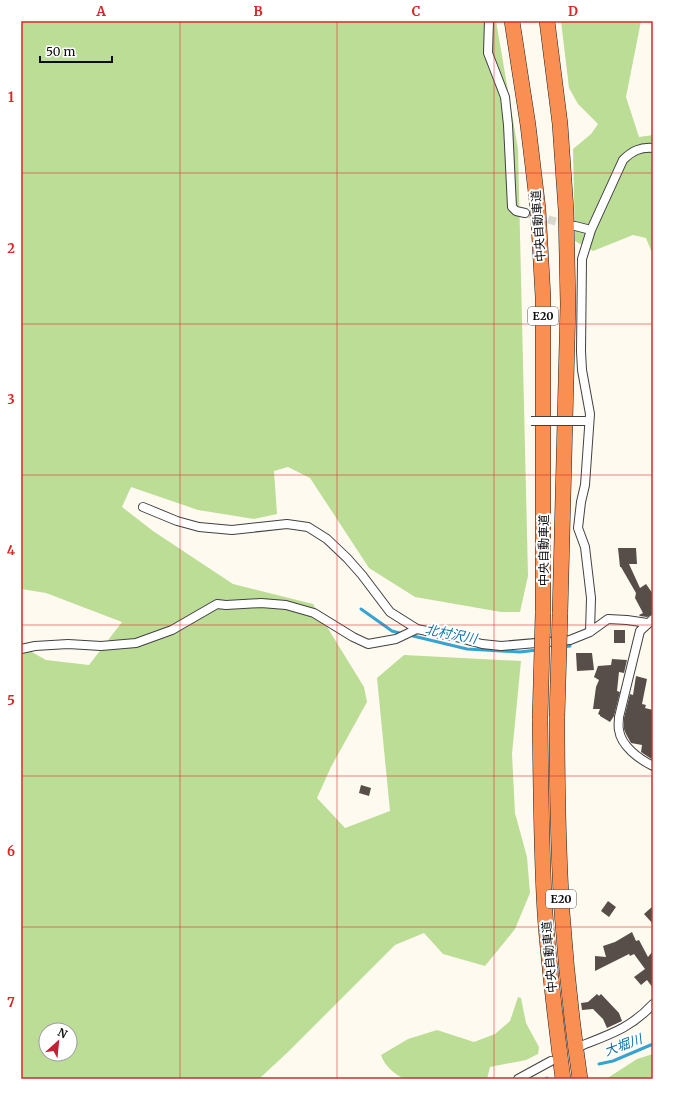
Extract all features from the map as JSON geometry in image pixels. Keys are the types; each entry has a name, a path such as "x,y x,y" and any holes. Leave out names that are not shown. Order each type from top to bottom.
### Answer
{"highway":[{"name":"中央自動車道","path":"512,21 528,125 538,209 543,297 542,613 540,719 541,814 545,912 552,995 563,1079"},
{"name":"中央自動車道","path":"547,21 560,124 566,210 568,304 557,718 557,814 562,912 569,994 580,1079"}],"street":[{"path":"489,21 488,53 505,98 512,207 516,211 525,213"},
{"path":"590,632 590,591 585,547 578,528 581,502 585,485 587,421 590,414 582,370 581,351 582,259 591,230 623,160 632,151 653,148"},
{"path":"575,226 591,230"},
{"path":"531,421 587,421"},
{"path":"143,507 177,521 199,527 232,530 287,524 308,527 327,539 347,558 390,612 416,629 482,644 501,646 570,640 590,632 608,620 650,621"},
{"path":"21,649 35,646 68,644 101,646 136,643 172,630 216,604 226,605 261,603 286,605 314,613 353,637 368,644 396,639 416,629"},
{"path":"650,621 640,631 619,717 619,731 623,742 635,754 653,766"},
{"path":"583,1045 618,1031 647,1011 653,1004"},
{"path":"518,1079 551,1062"}],"green space":[{"path":"21,21 496,21 518,149 528,576 520,612 501,612 415,597 369,568 310,478 288,467 274,471 277,514 254,519 198,510 131,487 122,507 153,531 233,584 313,604 364,687 367,702 331,767 317,798 345,828 390,811 377,678 404,655 521,661 512,754 515,813 527,857 530,893 515,929 485,966 443,954 424,933 395,945 259,1079 21,1079 21,646 46,660 89,665 122,622 46,593 21,589"},
{"path":"561,21 641,21 626,97 639,137 653,135 653,255 646,238 633,235 593,251 575,241 573,149 591,134 598,124 578,104 569,88"},
{"path":"518,997 521,998 526,1023 539,1047 538,1054 526,1060 490,1067 487,1079 404,1079 390,1069 381,1055 408,1039 437,1030 474,1042 495,1034 510,1021"},
{"path":"653,1054 653,1079 606,1079 637,1059"}],"building":[{"path":"618,548 636,548 637,564 629,564 640,588 646,584 653,594 653,614 647,617 639,615 643,613 635,598 636,593 620,567"},
{"path":"614,630 625,630 625,643 614,643"},
{"path":"576,653 592,653 594,670 577,671"},
{"path":"612,659 627,660 624,673 619,672 617,691 620,692 614,716 610,722 598,714 600,709 593,709 596,687 599,680 594,677 598,666 611,665"},
{"path":"636,676 647,679 642,704 646,705 645,708 653,710 653,760 641,752 642,745 631,743 624,729 624,718 630,694 633,695"},
{"path":"361,785 371,788 369,796 359,793"},
{"path":"608,901 616,907 609,917 601,911"},
{"path":"653,906 653,924 644,914"},
{"path":"632,932 636,941 639,940 648,957 653,951 653,988 647,980 641,985 634,977 645,969 634,954 630,956 629,954 595,971 595,956 606,957 603,946 615,942"},
{"path":"597,994 599,996 601,994 619,1013 622,1021 607,1028 603,1019 593,1009 582,1010 581,1003 588,1002"}],"waterway":[{"name":"北村沢川","path":"361,609 392,631 403,634"},
{"name":"北村沢川","path":"409,635 467,649 520,652 537,650"},
{"name":"北村沢川","path":"563,647 570,646"},
{"name":"大堀川","path":"599,1064 613,1061 653,1044"}],"tunnel":[{"path":"525,213 568,225"}]}
